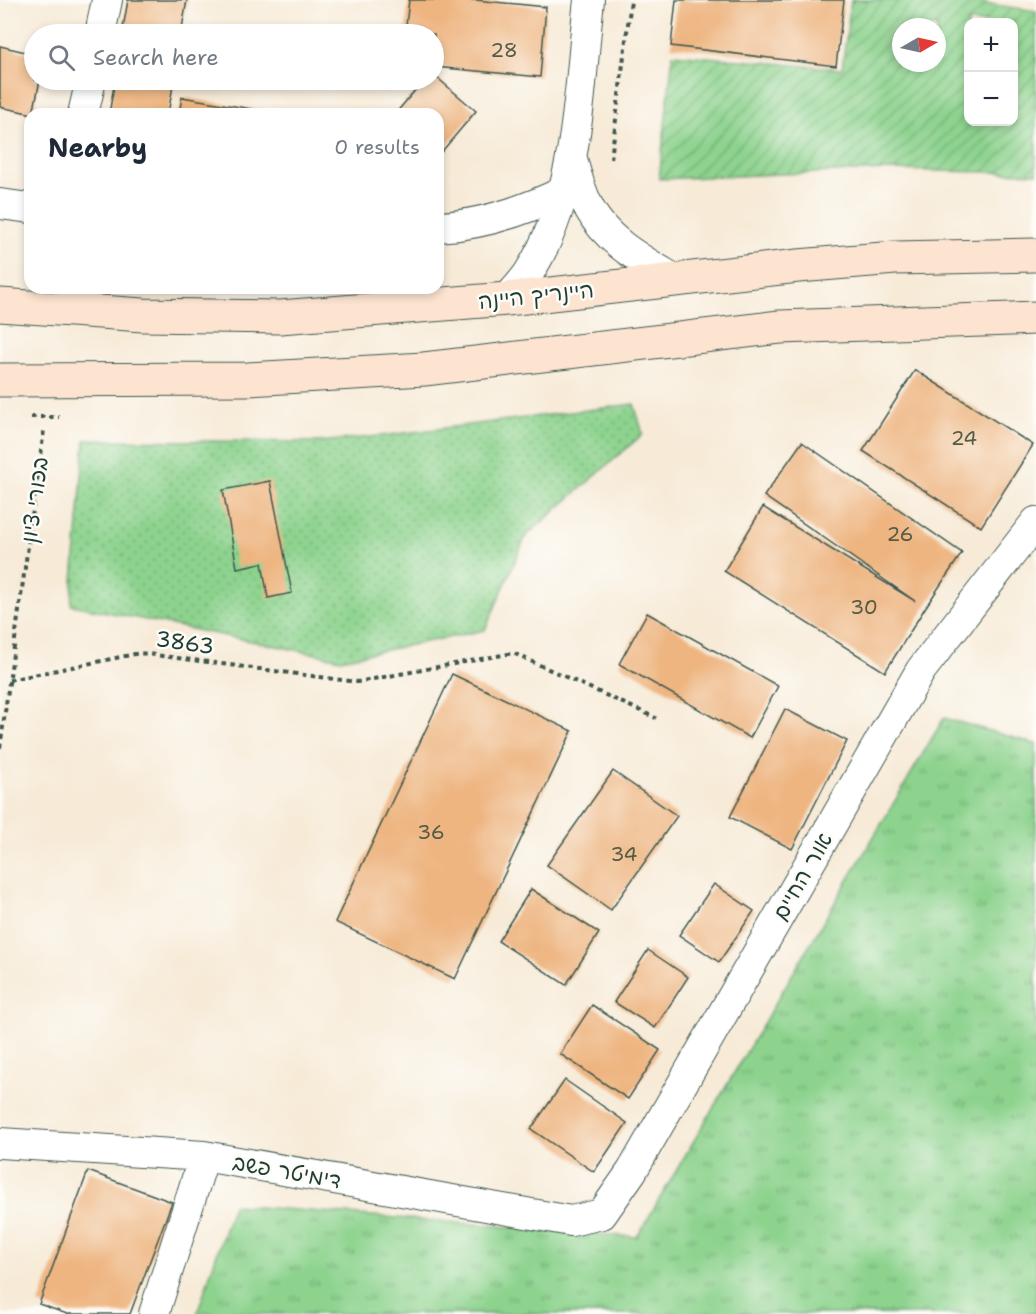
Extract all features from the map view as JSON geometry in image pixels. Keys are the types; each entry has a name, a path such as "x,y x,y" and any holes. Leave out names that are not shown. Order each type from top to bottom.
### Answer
{"main road":[{"name":"היינריך היינה","path":"0,305 143,315 280,317 507,299 674,279 895,258 1036,255"},
{"path":"0,380 248,379 424,369 780,327 1036,318"}],"street":[{"path":"102,24 107,0"},
{"path":"507,299 529,273 539,255 565,190 572,159 589,0"},
{"path":"84,108 89,90"},
{"path":"572,159 589,208 601,226 626,250 674,279"},
{"path":"444,226 489,219 526,208 565,190"},
{"path":"0,204 24,207"},
{"name":"אור החיים","path":"571,1221 602,1214 632,1171 921,670 1036,522"},
{"name":"דימיטר פשב","path":"0,1143 204,1156 571,1221"},
{"path":"154,1314 204,1156"}],"path":[{"path":"611,159 631,0"},
{"name":"בכורי ציון","path":"0,748 44,430"},
{"name":"3863","path":"9,680 140,653 357,682 513,653 656,718"}],"green space":[{"path":"851,0 963,0 1036,11 1036,173 888,170 659,179 673,54 842,69"},
{"path":"634,404 643,434 526,536 485,630 341,659 71,605 85,440 320,442"},
{"path":"944,718 1036,744 1036,1314 197,1314 233,1205 637,1237"}],"building":[{"path":"128,0 187,0 183,24 124,24"},
{"path":"409,0 475,0 546,7 540,77 444,68 444,24 406,24"},
{"path":"676,0 844,0 836,66 671,46"},
{"path":"0,46 24,52 24,90 38,90 34,108 24,108 24,112 0,107"},
{"path":"444,84 476,111 444,149 444,108 400,108 415,90 444,90"},
{"path":"113,90 172,90 169,108 110,108"},
{"path":"182,97 246,108 180,108"},
{"path":"915,370 1033,445 981,527 863,451"},
{"path":"802,442 962,553 885,672 724,571 763,507 915,601 764,496"},
{"path":"270,481 292,593 268,598 262,563 237,568 223,490"},
{"path":"647,613 778,686 750,738 619,664"},
{"path":"452,674 572,731 455,979 335,922"},
{"path":"785,709 847,741 792,849 730,817"},
{"path":"613,771 677,816 611,910 547,865"},
{"path":"714,884 754,911 719,962 679,935"},
{"path":"531,889 599,933 566,985 498,941"},
{"path":"648,950 688,977 655,1028 614,1002"},
{"path":"592,1005 660,1050 628,1099 560,1054"},
{"path":"565,1080 627,1123 594,1172 531,1129"},
{"path":"88,1171 172,1202 130,1314 67,1314 39,1304"}]}
